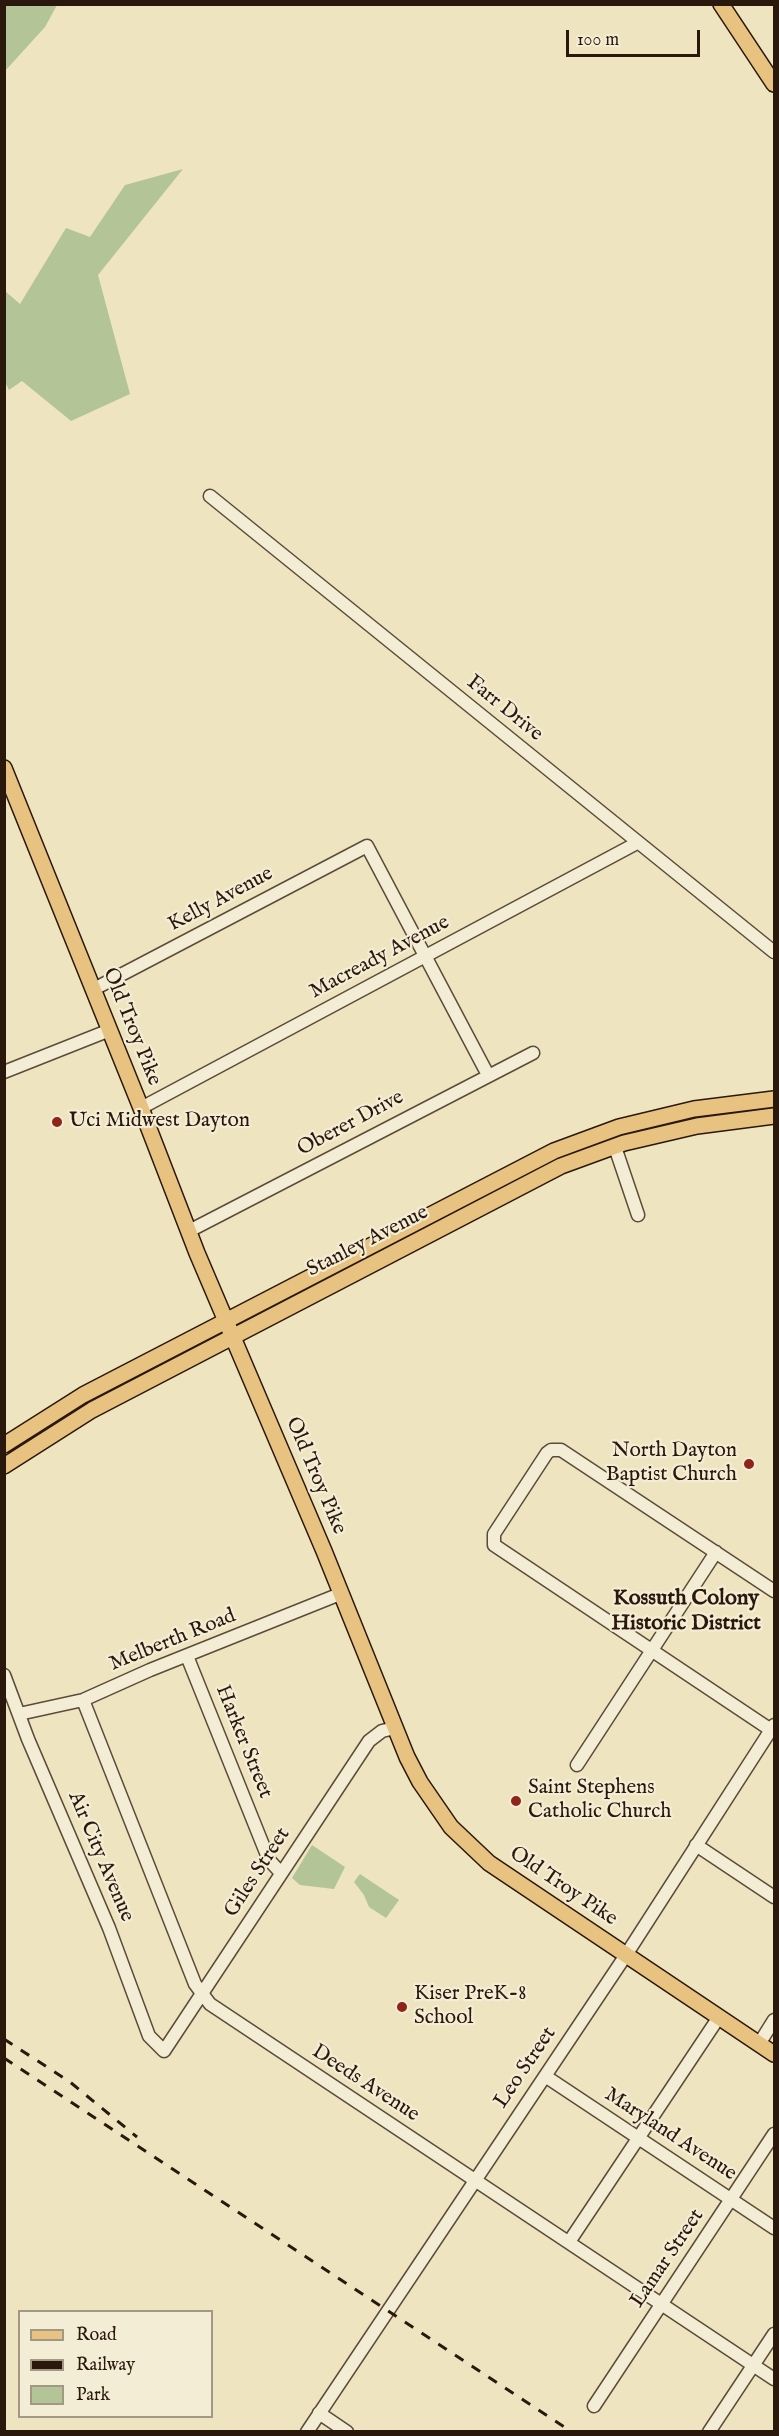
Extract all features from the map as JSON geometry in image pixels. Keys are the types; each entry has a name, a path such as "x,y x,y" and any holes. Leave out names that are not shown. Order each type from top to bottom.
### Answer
{"main road":[{"path":"721,4 774,84"},
{"name":"Old Troy Pike","path":"4,768 232,1337 395,1728 420,1782 448,1822 470,1846 497,1868 774,2054"},
{"name":"Stanley Avenue","path":"4,1445 83,1395 555,1151 619,1127 694,1109 774,1099"},
{"name":"Stanley Avenue","path":"4,1466 92,1410 561,1166 615,1147 697,1126 774,1116"}],"street":[{"name":"Farr Drive","path":"210,496 774,952"},
{"name":"Macready Avenue","path":"141,1108 637,843"},
{"name":"Kelly Avenue","path":"94,989 367,846 425,956"},
{"path":"425,956 488,1075"},
{"path":"4,1072 110,1030"},
{"name":"Oberer Drive","path":"189,1231 533,1053"},
{"path":"615,1147 638,1215"},
{"path":"773,1729 494,1545 494,1534 547,1453 556,1449 565,1452 774,1591"},
{"path":"577,1765 716,1552"},
{"name":"Melberth Road","path":"19,1714 83,1700 340,1593"},
{"name":"Harker Street","path":"187,1656 269,1860 281,1873"},
{"name":"Air City Avenue","path":"4,1675 109,1928 149,2036 153,2043 164,2051"},
{"name":"Deeds Avenue","path":"83,1700 195,1984 210,2004 774,2379"},
{"name":"Giles Street","path":"164,2051 369,1741 382,1731 395,1728"},
{"name":"Leo Street","path":"307,2432 626,1955 773,1729"},
{"path":"696,1845 774,1897"},
{"path":"569,2242 719,2017"},
{"path":"759,2044 774,2020"},
{"name":"Maryland Avenue","path":"545,2076 774,2228"},
{"name":"Lamar Street","path":"594,2406 774,2134"},
{"path":"709,2432 774,2334"},
{"path":"319,2413 347,2432"}],"green space":[{"path":"5,4 57,5 45,27 5,71"},
{"path":"183,169 98,275 130,394 71,421 22,381 9,390 4,380 5,291 20,304 66,228 90,237 125,185"},
{"path":"312,1845 345,1867 334,1889 300,1885 292,1878"},
{"path":"360,1874 399,1900 386,1918 369,1907 364,1895 354,1882"}],"railway":[{"path":"4,2039 70,2082 137,2137"},
{"path":"4,2058 572,2432"}],"place":[{"name":"Uci Midwest Dayton","path":"57,1122"},
{"name":"North Dayton Baptist Church","path":"749,1464"},
{"name":"Saint Stephens Catholic Church","path":"516,1801"},
{"name":"Kiser PreK-8 School","path":"402,2007"}],"district":[{"name":"Kossuth Colony Historic District","path":"686,1612"}]}
